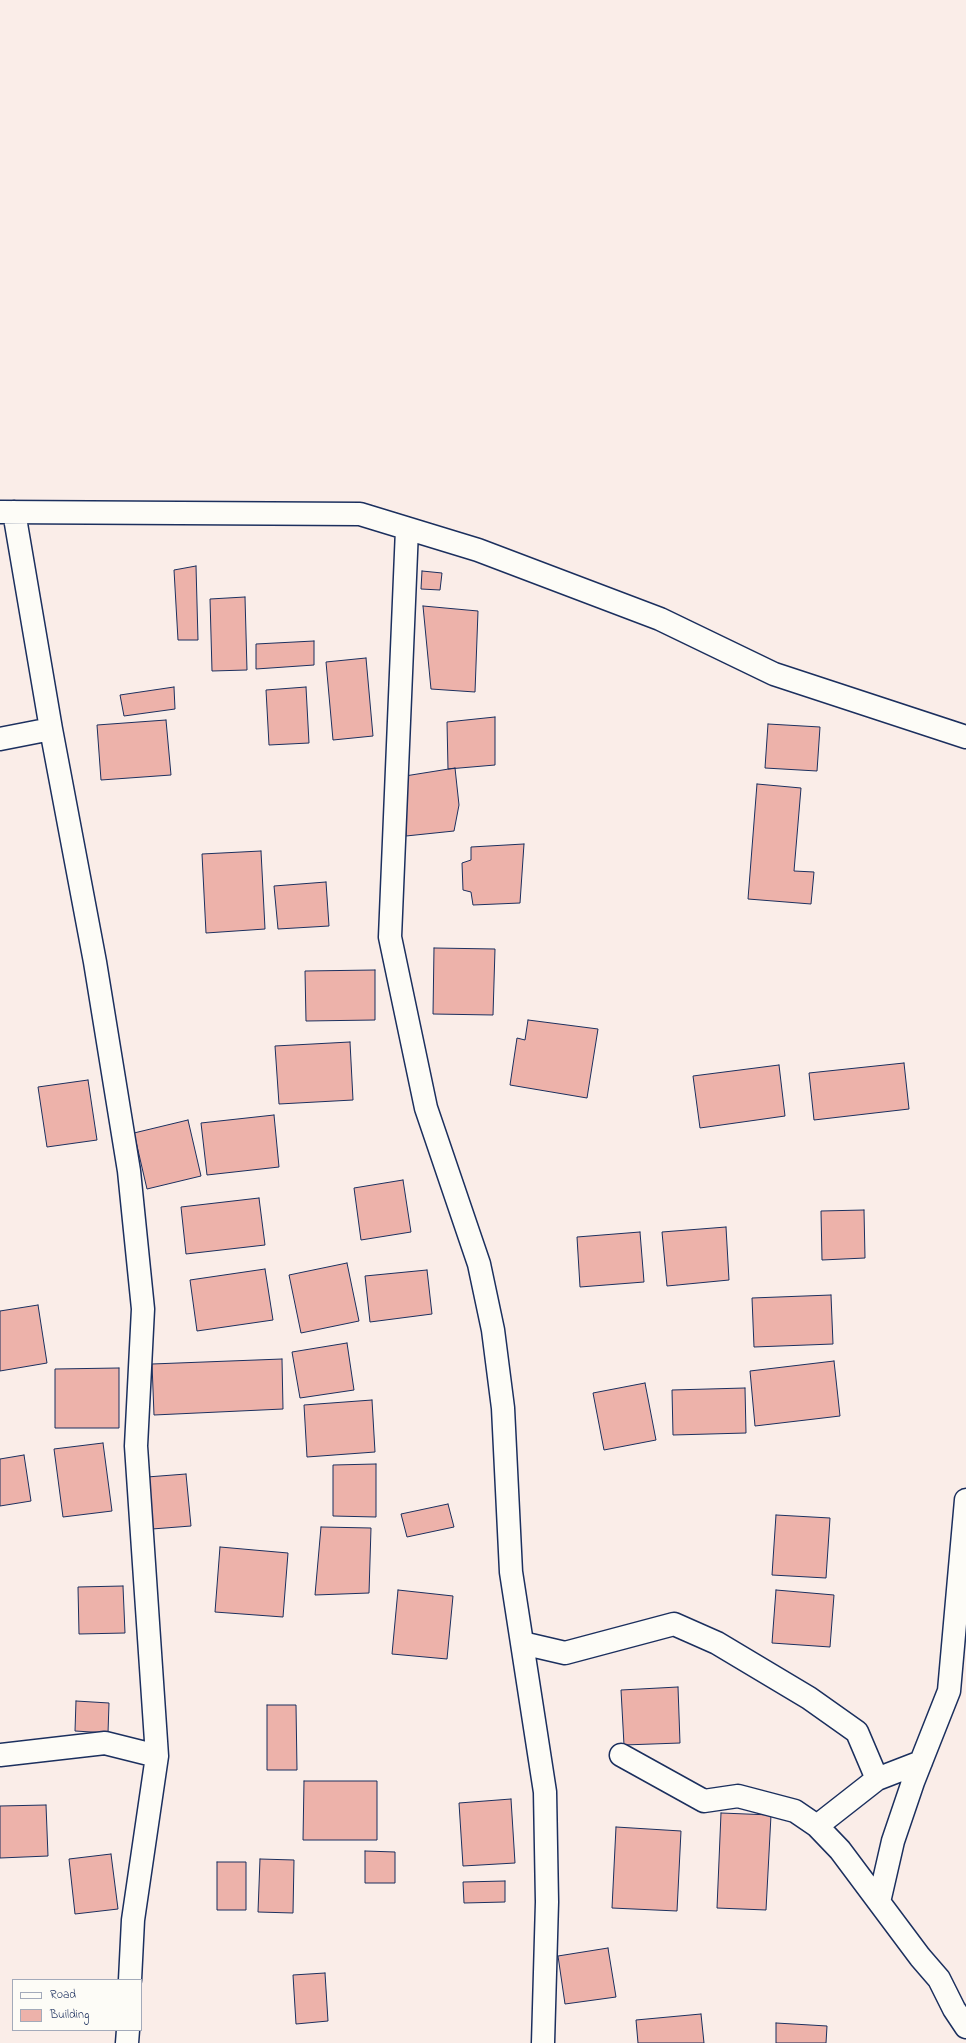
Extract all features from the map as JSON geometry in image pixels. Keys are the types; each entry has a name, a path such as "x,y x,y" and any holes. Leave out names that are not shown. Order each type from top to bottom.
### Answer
{"street":[{"path":"130,1979 133,1920 157,1756 136,1446 143,1309 127,1164 95,962 51,729 7,512 360,514 478,550 660,619 774,674 966,737"},
{"path":"407,529 390,937 426,1108 479,1264 492,1330 503,1408 511,1572 545,1792 547,1902 543,2043"},
{"path":"0,739 51,729"},
{"path":"879,1902 893,1841 921,1762 949,1691 966,1500"},
{"path":"522,1643 565,1653 674,1624 717,1643 809,1698 857,1732 877,1779"},
{"path":"0,1755 106,1743 157,1756"},
{"path":"621,1755 704,1801 738,1796 794,1811 817,1826 840,1850 920,1957 939,1979 954,2009 966,2027"},
{"path":"817,1826 877,1779 921,1762"},
{"path":"127,2043 128,2031"}],"building":[{"path":"196,566 198,640 178,640 174,570"},
{"path":"422,571 442,573 440,590 421,589"},
{"path":"245,597 247,670 212,671 210,599"},
{"path":"423,606 478,611 475,692 431,689"},
{"path":"314,641 314,665 256,669 256,644"},
{"path":"366,658 373,736 333,740 326,662"},
{"path":"174,687 175,709 124,716 120,695"},
{"path":"306,687 309,743 269,745 266,690"},
{"path":"495,717 495,765 448,769 447,722"},
{"path":"166,720 171,775 101,780 97,725"},
{"path":"768,724 820,727 817,771 765,768"},
{"path":"455,768 459,805 454,831 406,836 405,776"},
{"path":"757,784 801,788 794,871 814,872 811,904 748,899"},
{"path":"524,844 520,903 473,905 471,892 463,890 462,863 471,860 471,847"},
{"path":"261,851 265,929 206,933 202,854"},
{"path":"326,882 329,926 278,929 274,886"},
{"path":"434,948 495,949 493,1015 433,1014"},
{"path":"375,970 375,1020 306,1021 305,971"},
{"path":"528,1020 598,1029 587,1098 510,1085 517,1038 525,1040"},
{"path":"350,1042 353,1100 279,1104 275,1046"},
{"path":"904,1063 909,1109 814,1120 809,1073"},
{"path":"779,1065 785,1116 700,1128 693,1076"},
{"path":"88,1080 97,1140 47,1147 38,1087"},
{"path":"274,1115 279,1167 207,1175 201,1123"},
{"path":"188,1120 201,1176 147,1189 134,1133"},
{"path":"403,1180 411,1232 361,1240 354,1188"},
{"path":"259,1198 265,1245 186,1254 181,1207"},
{"path":"864,1210 865,1258 822,1260 821,1211"},
{"path":"726,1227 729,1280 667,1286 662,1232"},
{"path":"640,1232 644,1282 580,1287 577,1237"},
{"path":"347,1263 359,1321 301,1333 289,1275"},
{"path":"265,1269 273,1320 197,1331 190,1280"},
{"path":"427,1270 432,1314 370,1322 365,1276"},
{"path":"831,1295 833,1344 754,1347 752,1298"},
{"path":"38,1305 47,1363 0,1371 0,1311"},
{"path":"347,1343 354,1390 300,1398 292,1352"},
{"path":"282,1359 283,1409 154,1415 152,1364"},
{"path":"834,1361 840,1416 755,1426 750,1371"},
{"path":"119,1368 119,1428 55,1428 55,1369"},
{"path":"645,1383 656,1440 604,1450 593,1393"},
{"path":"745,1388 746,1433 673,1435 672,1390"},
{"path":"372,1400 375,1452 307,1457 304,1405"},
{"path":"103,1443 112,1511 63,1517 54,1449"},
{"path":"24,1455 31,1501 0,1506 0,1459"},
{"path":"376,1464 376,1517 333,1516 333,1465"},
{"path":"186,1474 191,1526 152,1529 147,1477"},
{"path":"448,1504 454,1527 407,1537 401,1514"},
{"path":"776,1515 830,1518 826,1578 772,1575"},
{"path":"321,1527 371,1528 369,1593 315,1595"},
{"path":"220,1547 288,1553 283,1617 215,1612"},
{"path":"123,1586 125,1633 79,1634 78,1587"},
{"path":"398,1590 453,1596 447,1659 392,1654"},
{"path":"776,1590 834,1595 830,1647 772,1643"},
{"path":"678,1687 680,1743 624,1745 621,1690"},
{"path":"76,1701 109,1703 108,1733 75,1731"},
{"path":"267,1705 296,1705 297,1770 267,1770"},
{"path":"304,1781 377,1781 377,1840 303,1840"},
{"path":"511,1799 515,1863 463,1866 459,1803"},
{"path":"46,1805 48,1856 0,1858 0,1806"},
{"path":"721,1813 771,1815 766,1910 717,1908"},
{"path":"616,1827 681,1831 677,1911 612,1908"},
{"path":"365,1851 395,1852 395,1883 365,1883"},
{"path":"111,1854 118,1909 75,1914 69,1859"},
{"path":"260,1859 294,1860 293,1913 258,1912"},
{"path":"217,1862 246,1862 246,1910 217,1910"},
{"path":"505,1881 505,1902 464,1903 463,1882"},
{"path":"608,1948 616,1997 565,2004 558,1956"},
{"path":"325,1973 328,2021 296,2024 293,1975"},
{"path":"701,2014 704,2043 638,2043 636,2020"},
{"path":"776,2023 827,2026 826,2043 776,2043"}]}
